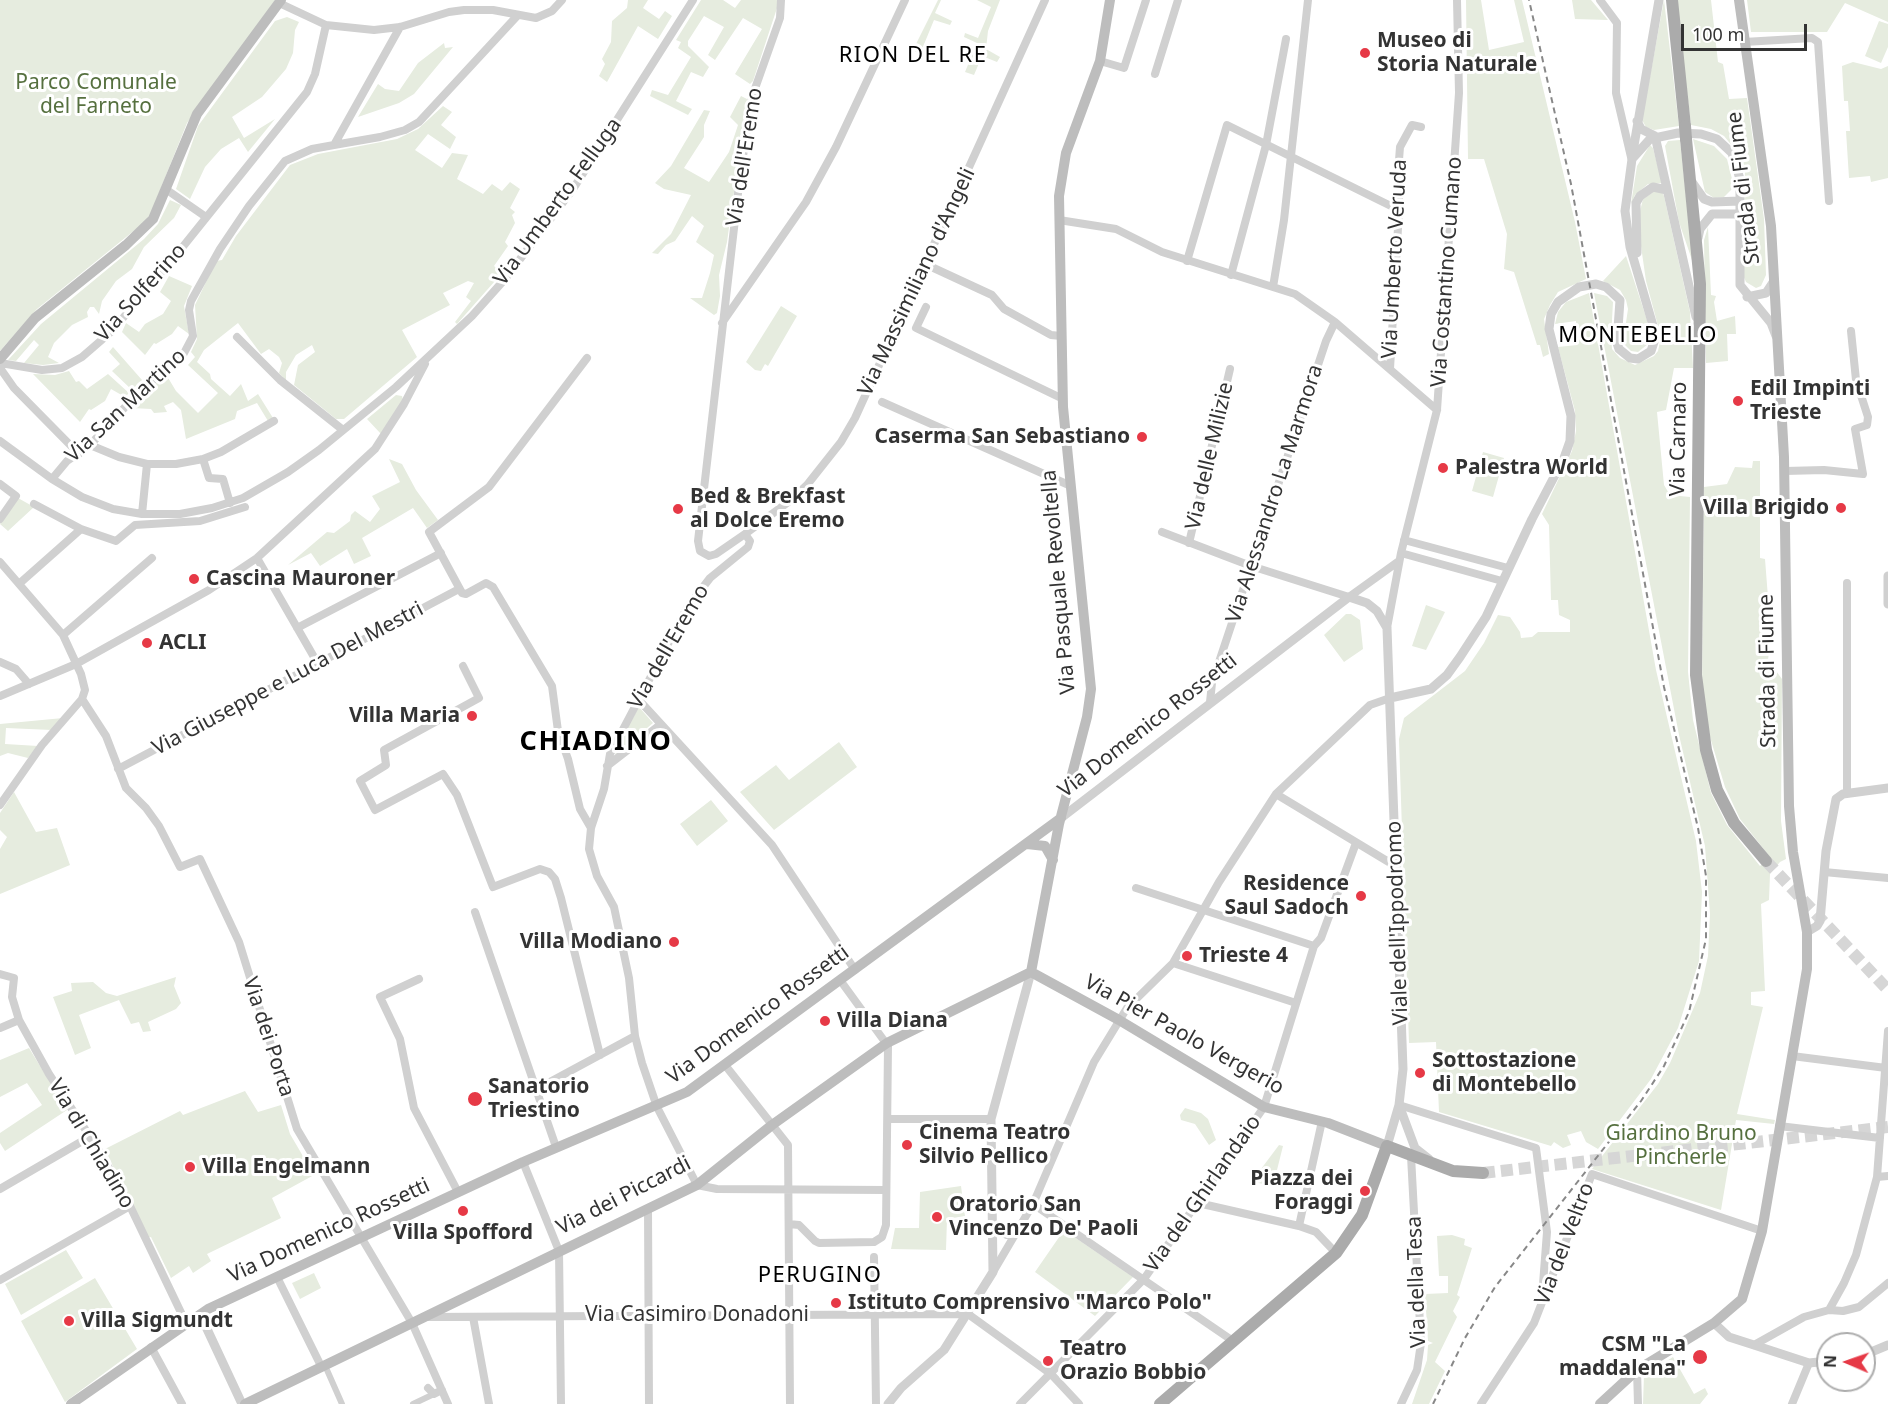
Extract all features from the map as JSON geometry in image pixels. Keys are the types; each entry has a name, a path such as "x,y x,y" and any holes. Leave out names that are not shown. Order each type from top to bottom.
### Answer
{"main road":[{"name":"Via Carnaro","path":"1672,0 1697,240 1701,348 1695,654 1699,708 1710,766 1723,807 1766,861"},
{"name":"Strada di Fiume","path":"1600,1404 1638,1370 1714,1323 1742,1299 1762,1231 1807,969 1807,932 1789,812 1785,471 1770,209 1739,0"},
{"path":"0,361 40,314 146,227 167,190 184,141 197,114 280,1"},
{"name":"Via Pasquale Revoltella","path":"1031,972 1061,818 1087,717 1090,689 1063,399 1059,220 1062,168 1100,61 1109,4"},
{"name":"Via Domenico Rossetti","path":"71,1404 200,1314 523,1162 657,1107 687,1092 1061,818"},
{"path":"1026,844 1041,844 1053,860"},
{"name":"Via Pier Paolo Vergerio","path":"1031,972 1119,1020 1264,1107 1322,1121"},
{"name":"Via dei Piccardi","path":"243,1404 324,1368 697,1185 772,1125 887,1042 1031,972"},
{"path":"1322,1121 1453,1171 1483,1173"},
{"path":"1160,1404 1336,1253 1362,1215 1387,1146"}],"street":[{"path":"280,1 326,25 364,30 400,27 457,11 493,10 536,18 544,16 562,0"},
{"name":"Via Umberto Felluga","path":"0,441 52,479 97,504 142,514 188,513 230,503 288,471 343,430 427,360 479,308 547,225 597,154 693,0"},
{"name":"Via dell'Eremo","path":"697,1185 657,1107 635,1036 628,978 614,907 597,876 589,849 591,828 604,789 610,754 638,699 702,587 748,547 750,541 745,534 716,554 704,554 699,546 721,324 752,97 780,18 780,0"},
{"path":"721,324 806,202 836,147 905,0"},
{"name":"Via Massimiliano d'Angeli","path":"745,534 807,485 841,442 855,418 1046,0"},
{"path":"1109,4 1118,0"},
{"path":"1100,61 1124,68 1146,0"},
{"path":"1155,74 1178,0"},
{"path":"1273,287 1308,0"},
{"name":"Via Costantino Cumano","path":"1387,628 1400,557 1437,410 1459,93 1456,0"},
{"path":"1600,0 1617,23 1615,86 1632,159"},
{"path":"888,1404 901,1388 944,1350 968,1314 1033,1204 1086,1077 1119,1020 1135,999 1173,963 1219,882 1276,794 1370,705 1431,689 1447,675 1486,617 1508,568 1556,475 1570,441 1571,416 1551,345 1551,314 1558,302 1568,292 1586,285 1606,287 1620,300 1621,313 1617,343 1619,349 1630,358 1638,359 1651,351 1654,342 1653,323 1630,247 1625,211 1637,121 1659,0"},
{"name":"Via San Martino","path":"52,479 59,469 90,445 139,392 176,362 188,348 193,336 190,301 220,249 280,166 297,154 380,137 405,130 419,122 518,15"},
{"name":"Via Solferino","path":"0,361 53,370 62,368 82,357 122,319 307,92 315,74 326,25"},
{"path":"334,145 400,27"},
{"path":"1744,42 1812,38 1818,42 1829,201"},
{"path":"1231,276 1266,145 1286,39"},
{"path":"1637,121 1641,129 1655,136 1686,133 1717,139 1732,153 1738,170 1740,201 1738,278 1743,292 1754,299 1767,305 1775,301"},
{"name":"Via Umberto Veruda","path":"1390,369 1399,210 1400,147 1412,124 1421,127"},
{"path":"1187,261 1227,125 1399,210"},
{"path":"1632,159 1655,136"},
{"path":"1655,136 1689,284 1701,348"},
{"path":"1691,180 1704,199 1712,202 1740,201"},
{"path":"1641,283 1635,233 1636,203 1640,196 1653,187 1667,190"},
{"path":"167,190 206,217"},
{"path":"1697,240 1700,229 1713,214 1740,214"},
{"path":"1059,220 1116,229 1155,249 1187,261 1295,294 1335,322 1437,410"},
{"path":"925,264 992,295 1004,309 1051,334 1061,336"},
{"path":"1754,299 1770,290 1774,281"},
{"path":"1754,299 1770,323 1777,340"},
{"path":"926,307 916,328 1063,399"},
{"name":"Via Alessandro La Marmora","path":"1210,702 1212,683 1326,341 1335,322"},
{"path":"1785,471 1824,470 1863,474 1855,429 1866,425 1868,417 1856,380 1851,331"},
{"path":"237,337 280,380 343,430"},
{"path":"459,589 429,532 489,487 586,358"},
{"path":"0,696 76,664 222,583 257,558 375,449 404,404 427,360"},
{"path":"0,368 14,388 79,453"},
{"name":"Via delle Milizie","path":"1189,543 1230,369"},
{"path":"882,402 1071,486"},
{"path":"90,445 119,457 147,464 176,464 203,459 238,444 274,421"},
{"path":"203,459 209,478 223,479 230,503"},
{"path":"142,514 147,464"},
{"path":"0,484 16,496 0,519"},
{"path":"34,504 81,529 117,541 135,525 200,521 245,507"},
{"path":"20,583 81,529"},
{"name":"Via delle Milizie","path":"1162,532 1251,566 1349,597"},
{"path":"1404,540 1508,568"},
{"path":"297,628 441,553"},
{"path":"1387,628 1371,606 1349,597 1400,557 1502,581"},
{"path":"63,635 152,558"},
{"path":"257,558 318,664"},
{"path":"0,562 63,635 85,684 82,699 51,735 0,805"},
{"path":"1888,576 1888,604"},
{"name":"Via Giuseppe e Luca Del Mestri","path":"118,769 459,589 464,594 486,583 493,587 552,686 558,731 568,759 580,809 591,828"},
{"path":"1846,584 1847,793"},
{"name":"Via Domenico Rossetti","path":"1061,818 1349,597"},
{"name":"Viale dell'Ippodromo","path":"1387,628 1403,1069 1399,1106 1387,1146"},
{"path":"0,662 16,669 28,684"},
{"path":"463,666 479,698 384,750 386,765 360,781 375,810 443,774 457,795 493,887 540,869 549,872 555,879 561,898 600,1055"},
{"name":"Via dei Porta","path":"82,699 106,736 128,792 146,808 159,826 180,867 200,859 239,942 297,1129 412,1323 435,1391 448,1404"},
{"path":"638,699 772,845 855,970"},
{"path":"607,766 660,725"},
{"path":"1807,932 1818,926 1821,921 1824,872 1835,803 1839,796 1847,793 1888,788"},
{"path":"1276,794 1397,867"},
{"name":"Via del Ghirlandaio","path":"1020,1404 1144,1279 1264,1107 1314,946 1321,938 1356,843"},
{"path":"1824,872 1888,878"},
{"path":"1136,888 1314,946"},
{"path":"475,912 556,1147"},
{"path":"1173,963 1296,1003"},
{"name":"Via Pasquale Revoltella","path":"993,1272 991,1119 1031,972"},
{"name":"Via di Chiadino","path":"0,974 11,975 14,978 12,997 19,1020 49,1074 91,1136 130,1206 186,1323"},
{"path":"419,979 380,997 400,1039 414,1108 458,1192"},
{"path":"789,1224 799,1225 814,1241 819,1243 874,1242 882,1237 886,1226 887,1042 840,980"},
{"path":"0,1028 19,1020"},
{"path":"1829,1310 1856,1254 1877,1177 1888,1032"},
{"path":"535,1090 635,1036"},
{"path":"1792,1056 1886,1068"},
{"path":"725,1065 788,1145 790,1404"},
{"path":"1399,1106 1415,1148 1434,1163 1453,1171"},
{"path":"1399,1106 1536,1148 1547,1232 1542,1305"},
{"path":"888,1119 991,1119"},
{"path":"1299,1226 1322,1121"},
{"path":"1779,1126 1880,1138"},
{"path":"0,1189 91,1136"},
{"name":"Via della Tesa","path":"1401,1404 1417,1370 1421,1343 1411,1156"},
{"path":"523,1162 559,1251 561,1404"},
{"name":"Via del Veltro","path":"1482,1404 1534,1323 1592,1174 1762,1231"},
{"path":"1877,1177 1888,1176"},
{"path":"697,1185 717,1189 886,1190"},
{"path":"1198,1203 1316,1232 1336,1253"},
{"path":"1033,1204 1233,1341"},
{"path":"0,1280 130,1206"},
{"path":"648,1209 650,1404"},
{"path":"994,1229 1007,1236 1018,1232"},
{"path":"874,1257 876,1404"},
{"path":"277,1277 342,1404"},
{"path":"1754,1345 1804,1317 1829,1310 1843,1311 1859,1306 1888,1283"},
{"path":"200,1314 243,1404"},
{"path":"968,1314 1051,1374 1079,1404"},
{"name":"Via Casimiro Donadoni","path":"425,1317 968,1314"},
{"path":"473,1317 489,1404"},
{"path":"1714,1323 1729,1337 1809,1363 1816,1362"},
{"path":"151,1347 182,1404"},
{"path":"1792,1404 1809,1363"},
{"path":"1638,1370 1638,1404"},
{"path":"413,1404 435,1391"}],"green space":[{"name":"Parco Comunale del Farneto","path":"0,0 275,0 187,123 150,215 141,225 37,309 0,351"},
{"path":"628,0 648,0 643,8 659,19 665,11 672,16 658,39 638,26 607,82 599,76 605,64 602,59 611,42 612,21 627,8"},
{"path":"701,0 723,0 735,8 741,0 777,0 778,5 753,81 750,84 735,74 762,29 743,18 715,60 708,55 724,27 704,16 688,41 688,46 709,67 703,77 691,72 676,101 692,109 688,115 650,96 652,90 668,95 691,57 678,48 681,42 676,40"},
{"path":"938,0 941,0 935,13 952,21 950,25 934,20 920,54 913,50"},
{"path":"977,0 1000,0 988,31 986,49 1000,57 997,62 982,56 974,75 965,72 977,43 964,37 965,33 978,38 991,7"},
{"path":"1466,0 1481,0 1489,50 1524,42 1514,0 1522,0 1575,222 1586,279 1558,292 1550,305 1544,319 1549,354 1543,357 1540,345 1537,345 1514,272 1504,269 1507,234 1484,159 1468,159"},
{"path":"1572,0 1591,0 1608,20 1575,19"},
{"path":"1664,0 1679,126 1654,130 1646,127 1642,120"},
{"path":"1676,0 1711,0 1718,62 1723,64 1729,99 1747,98 1764,219 1766,275 1761,286 1756,288 1746,282 1743,275 1745,171 1742,158 1724,136 1711,129 1691,125"},
{"path":"1747,0 1888,0 1888,22 1845,3 1827,32 1751,32"},
{"path":"287,17 299,22 295,30 293,53 286,69 262,97 232,117 244,138 275,119 248,152 239,138 221,149 205,167 190,199 176,189 198,126 275,21"},
{"path":"1879,21 1888,24 1888,47 1881,63 1865,56"},
{"path":"444,43 445,48 453,47 414,94 399,103 358,117 378,84 385,89 399,91 418,63"},
{"path":"1853,62 1881,69 1888,66 1888,178 1871,182 1870,176 1849,178 1846,131 1850,131 1848,101 1844,101 1842,66"},
{"path":"741,96 747,99 727,242 719,275 720,296 717,313 714,315 690,298 702,298 714,255 696,242 704,226 692,216 675,241 666,245 658,254 652,253 671,234 691,195 664,189 655,183 671,166 704,110 710,111 704,125 704,137 684,168 709,182 729,152 738,125 730,117"},
{"path":"443,106 452,112 441,125 456,137 450,149 428,134 415,150 442,168 452,153 468,155 457,179 483,194 492,184 502,191 510,182 520,189 510,208 515,212 512,215 515,223 505,242 508,246 494,266 502,273 457,324 455,322 471,301 466,297 474,283 468,281 443,293 450,305 402,330 417,357 344,419 336,419 294,385 298,365 315,352 312,345 296,355 286,372 286,381 279,373 282,363 279,357 269,349 261,354 238,323 204,350 197,362 230,396 241,384 248,401 258,394 273,418 268,421 257,403 237,411 235,419 186,439 181,410 173,402 164,406 167,412 154,413 151,409 132,408 150,387 167,376 176,391 198,413 218,393 188,365 195,357 191,352 197,339 195,305 216,261 222,260 236,236 290,165 318,154 397,139 418,129"},
{"path":"1693,139 1714,146 1727,159 1733,183 1732,189 1724,197 1714,198 1705,192"},
{"path":"1680,140 1693,263 1679,222 1665,146 1668,141"},
{"path":"1650,145 1653,148 1662,183 1648,184 1635,195 1631,204 1637,166"},
{"name":"Giardino Bruno Pincherle","path":"1655,191 1662,192 1664,196 1690,312 1693,368 1674,368 1666,410 1657,412 1664,485 1670,495 1690,497 1688,672 1693,720 1711,793 1727,825 1760,866 1770,857 1740,819 1725,787 1710,737 1702,689 1704,487 1727,484 1735,467 1752,468 1753,461 1760,461 1760,558 1765,559 1771,636 1768,660 1782,679 1781,821 1786,859 1780,862 1770,874 1769,900 1761,904 1765,991 1751,992 1751,1005 1763,1007 1737,1114 1775,1120 1774,1124 1736,1120 1721,1210 1592,1169 1658,1084 1670,1063 1700,993 1708,956 1710,914 1705,846 1679,735 1594,293 1607,296 1613,302 1612,349 1620,358 1635,365 1654,356 1658,351 1661,337 1646,281 1640,239 1640,211 1643,199"},
{"path":"170,200 181,205 174,218 144,247 132,269 116,281 102,301 99,314 94,307 90,307 87,312 88,317 72,325 54,343 48,357 59,363 43,365 24,363 39,345 34,340 16,361 8,360 41,324 144,239 158,224"},
{"path":"1708,227 1711,295 1716,296 1714,302 1717,321 1735,316 1736,334 1727,334 1728,361 1706,363 1704,240"},
{"path":"1626,256 1647,320 1648,344 1638,352 1631,351 1623,343 1628,309 1626,300 1620,290 1603,281"},
{"path":"169,276 192,286 184,306 189,334 178,326 172,334 154,343 145,355 122,332 126,323 139,332 145,324 163,314 171,301 160,292"},
{"path":"1589,293 1656,670 1696,841 1702,892 1699,961 1678,1028 1651,1079 1598,1149 1586,1142 1581,1131 1567,1135 1571,1145 1563,1148 1554,1142 1551,1146 1439,1112 1436,1042 1409,1043 1399,739 1404,718 1465,671 1484,643 1498,615 1510,617 1520,632 1521,638 1532,637 1538,632 1570,632 1570,620 1559,615 1558,600 1551,600 1549,525 1542,514 1572,451 1576,431 1575,411 1558,347 1577,345 1576,321 1555,324 1558,312 1566,302"},
{"path":"781,306 797,316 768,366 765,364 761,371 755,370 746,362"},
{"path":"113,347 142,380 132,390 112,371 120,364 109,352"},
{"path":"69,371 76,382 79,381 87,389 108,374 129,393 125,397 111,389 105,401 89,409 80,422 33,374 55,375"},
{"path":"396,395 402,396 403,400 381,434 367,419"},
{"path":"1483,452 1504,458 1493,497 1472,491"},
{"path":"389,459 402,464 416,490 438,520 427,528 413,508 362,538 371,556 354,564 347,549 320,566 311,553 288,565 327,532 334,533 350,521 355,511 370,522 380,509 372,496 400,482"},
{"path":"18,498 34,507 8,531 0,524"},
{"path":"1426,605 1445,612 1426,650 1412,646"},
{"path":"1346,614 1351,614 1360,620 1363,649 1344,662 1324,635"},
{"path":"639,707 653,723 615,755 618,746"},
{"path":"63,718 52,730 6,728 5,744 38,746 28,758 8,753 0,756 0,724"},
{"path":"839,742 857,767 774,830 740,792 776,765 789,780"},
{"path":"14,792 36,832 57,828 70,865 0,894 0,849 7,837 0,830 0,813"},
{"path":"711,800 728,821 697,846 680,824"},
{"path":"176,977 174,986 181,1003 176,1009 148,1022 151,1031 143,1032 139,1022 131,1024 119,1000 79,1015 91,1048 75,1055 53,997 72,991 71,983 93,982 106,993 117,996"},
{"path":"29,1048 67,1110 5,1151 0,1143 0,1133 42,1105 27,1083 0,1097 0,1060"},
{"path":"245,1091 258,1112 281,1105 290,1134 314,1175 272,1198 281,1218 207,1254 211,1261 193,1273 189,1266 171,1278 151,1237 146,1238 105,1149 180,1111 183,1115"},
{"path":"1185,1108 1201,1113 1208,1119 1216,1140 1209,1145 1195,1124 1181,1120 1180,1115"},
{"path":"1279,1145 1283,1146 1273,1186 1254,1182 1255,1177"},
{"name":"Oratorio San Vincenzo De' Paoli","path":"961,1186 965,1216 947,1219 946,1250 891,1249 895,1228 919,1228 920,1192"},
{"path":"1064,1230 1133,1277 1095,1316 1035,1272"},
{"path":"1452,1235 1465,1239 1464,1245 1472,1248 1457,1295 1460,1297 1453,1311 1457,1317 1435,1362 1445,1371 1429,1404 1412,1404 1427,1360 1428,1345 1433,1343 1428,1341 1425,1294 1448,1293 1448,1276 1439,1276 1437,1236"},
{"path":"66,1250 83,1278 21,1315 5,1284"},
{"path":"314,1273 321,1288 300,1299 292,1283"},
{"path":"95,1278 137,1349 65,1402 21,1321"},
{"path":"1673,1357 1694,1394 1705,1388 1708,1394 1700,1404 1643,1404 1644,1375"}],"tunnel":[{"path":"1766,861 1888,990"},
{"path":"1483,1173 1888,1127"}],"railway":[{"path":"1433,1404 1465,1338 1495,1287 1641,1101 1664,1066 1689,1012 1706,939 1706,876 1698,828 1664,687 1571,184 1529,0"}],"place":[{"name":"Museo di Storia Naturale","path":"1365,53"},
{"name":"Edil Impinti Trieste","path":"1738,401"},
{"name":"Caserma San Sebastiano","path":"1142,437"},
{"name":"Palestra World","path":"1443,468"},
{"name":"Villa Brigido","path":"1841,508"},
{"name":"Bed & Brekfast al Dolce Eremo","path":"678,509"},
{"name":"Cascina Mauroner","path":"194,579"},
{"name":"ACLI","path":"147,643"},
{"name":"Villa Maria","path":"472,716"},
{"name":"Residence Saul Sadoch","path":"1361,896"},
{"name":"Villa Modiano","path":"674,942"},
{"name":"Trieste 4","path":"1187,956"},
{"name":"Villa Diana","path":"825,1021"},
{"name":"Sottostazione di Montebello","path":"1420,1073"},
{"name":"Sanatorio Triestino","path":"475,1099"},
{"name":"Cinema Teatro Silvio Pellico","path":"907,1145"},
{"name":"Villa Engelmann","path":"190,1167"},
{"name":"Piazza dei Foraggi","path":"1365,1191"},
{"name":"Villa Spofford","path":"463,1211"},
{"name":"Oratorio San Vincenzo De' Paoli","path":"937,1217"},
{"name":"Istituto Comprensivo \"Marco Polo\"","path":"836,1303"},
{"name":"Villa Sigmundt","path":"69,1321"},
{"name":"CSM \"La maddalena\"","path":"1700,1357"},
{"name":"Teatro Orazio Bobbio","path":"1048,1361"}],"district":[{"name":"RION DEL RE","path":"913,56"},
{"name":"MONTEBELLO","path":"1638,336"},
{"name":"CHIADINO","path":"596,742"},
{"name":"PERUGINO","path":"820,1276"}]}
